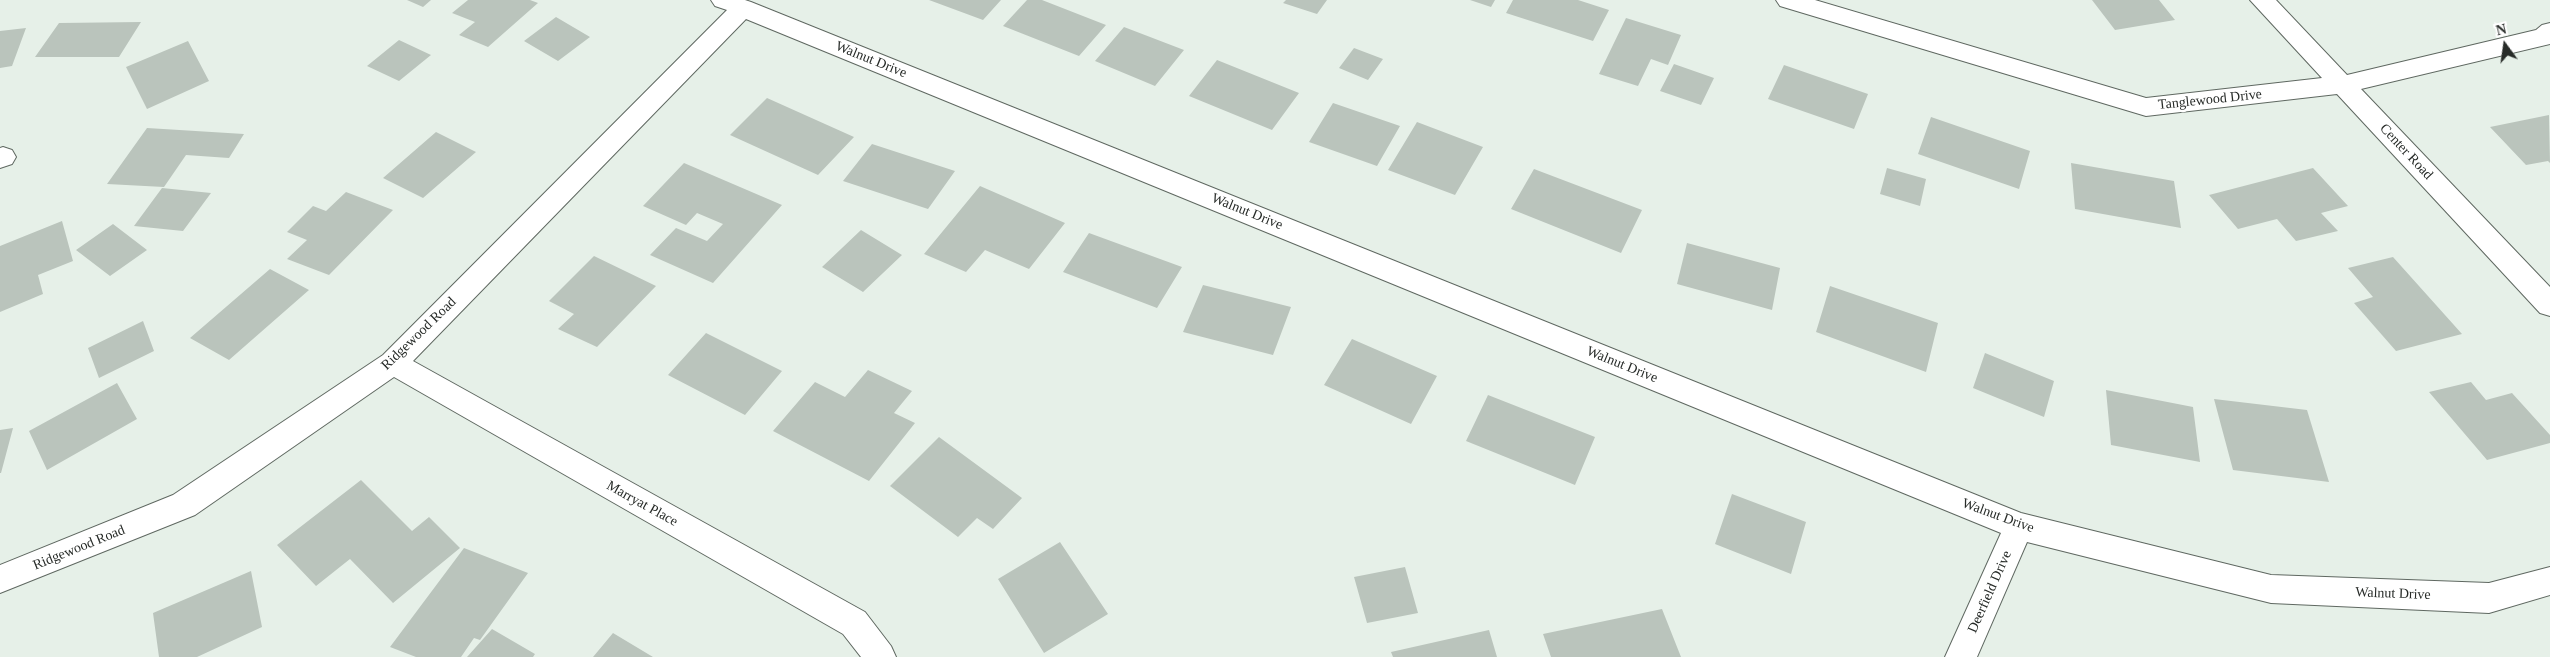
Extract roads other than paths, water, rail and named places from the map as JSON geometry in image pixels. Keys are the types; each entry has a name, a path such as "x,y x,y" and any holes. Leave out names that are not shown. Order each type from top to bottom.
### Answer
{"street":[{"name":"Tanglewood Drive","path":"1788,0 2146,107 2342,85 2544,37 2550,31"},
{"name":"Center Road","path":"2262,0 2550,305"},
{"name":"Ridgewood Road","path":"0,579 184,505 393,363 733,4"},
{"name":"Walnut Drive","path":"733,4 2020,526 2271,589 2489,598 2550,581"},
{"name":"Marryat Place","path":"393,363 854,623 880,657"},
{"name":"Deerfield Drive","path":"1961,657 2020,526"}]}
